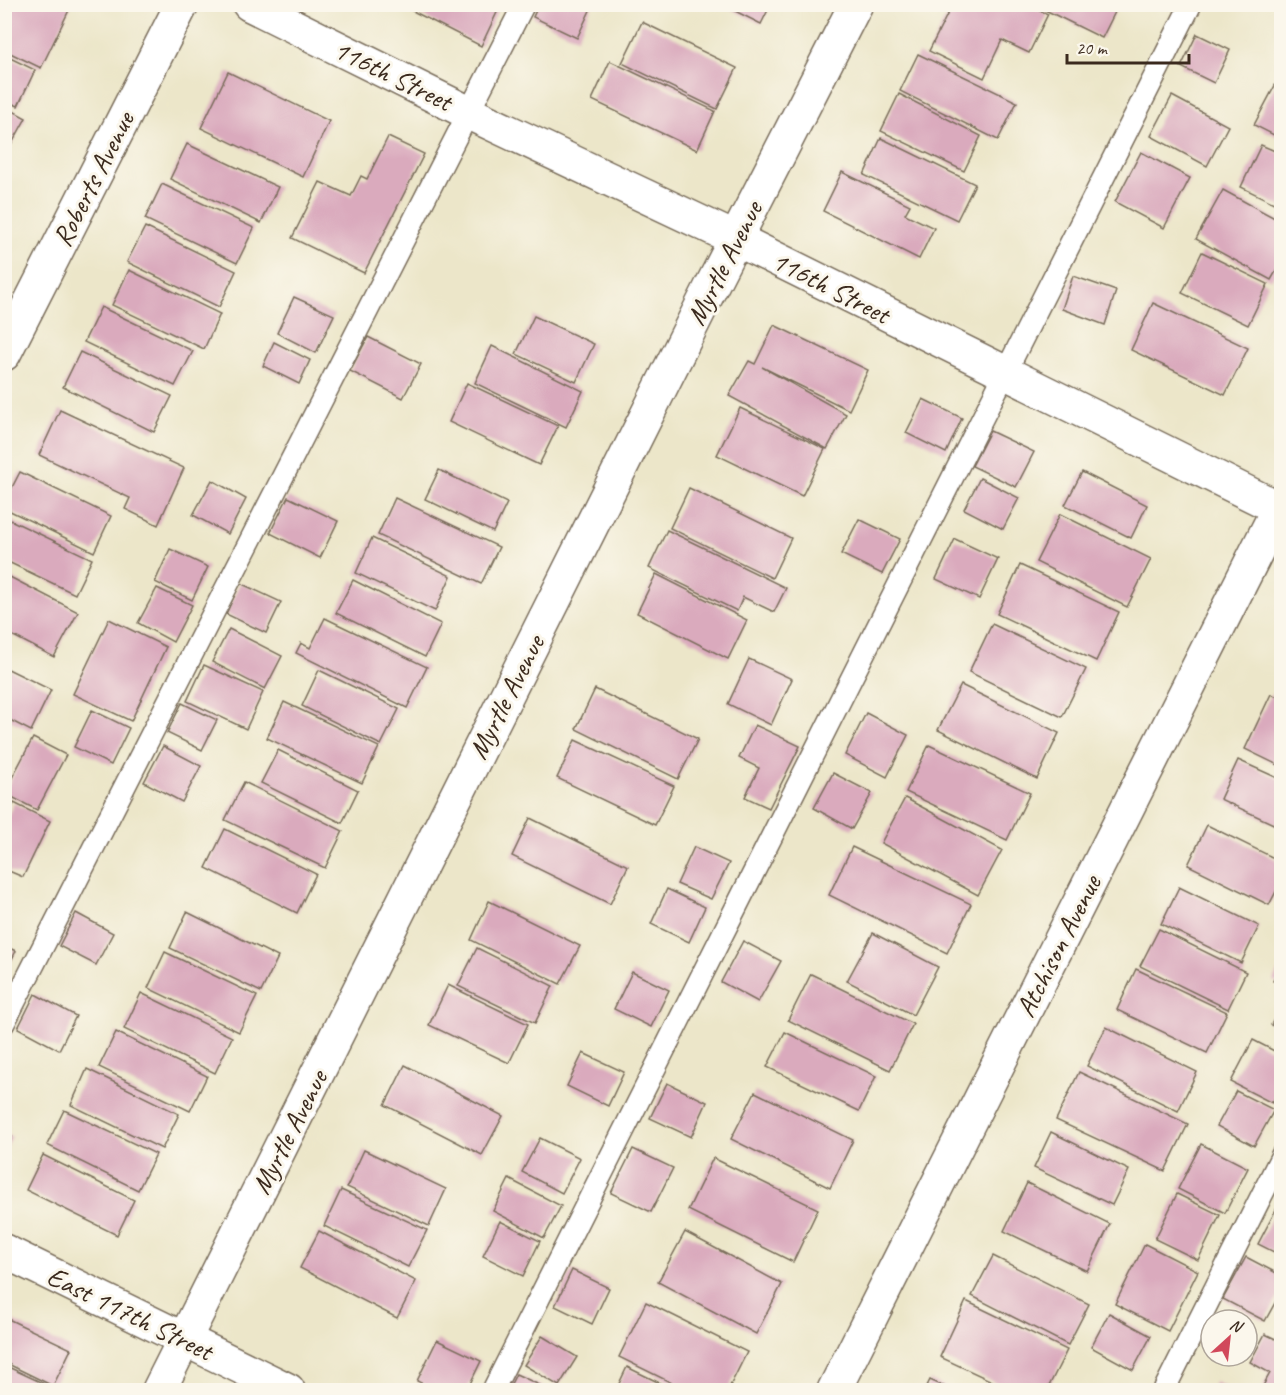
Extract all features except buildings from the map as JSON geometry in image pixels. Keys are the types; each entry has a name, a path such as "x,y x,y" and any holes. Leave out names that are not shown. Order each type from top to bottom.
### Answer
{"street":[{"name":"Roberts Avenue","path":"4,354 182,4"},
{"name":"116th Street","path":"249,4 736,239 1005,374 1280,506"},
{"name":"Myrtle Avenue","path":"159,1390 856,4"},
{"name":"Atchison Avenue","path":"834,1390 1280,506"},
{"name":"East 117th Street","path":"4,1251 288,1390"}],"lane":[{"path":"4,1023 524,4"},
{"path":"493,1390 1191,4"},
{"path":"1164,1390 1281,1155"}]}
